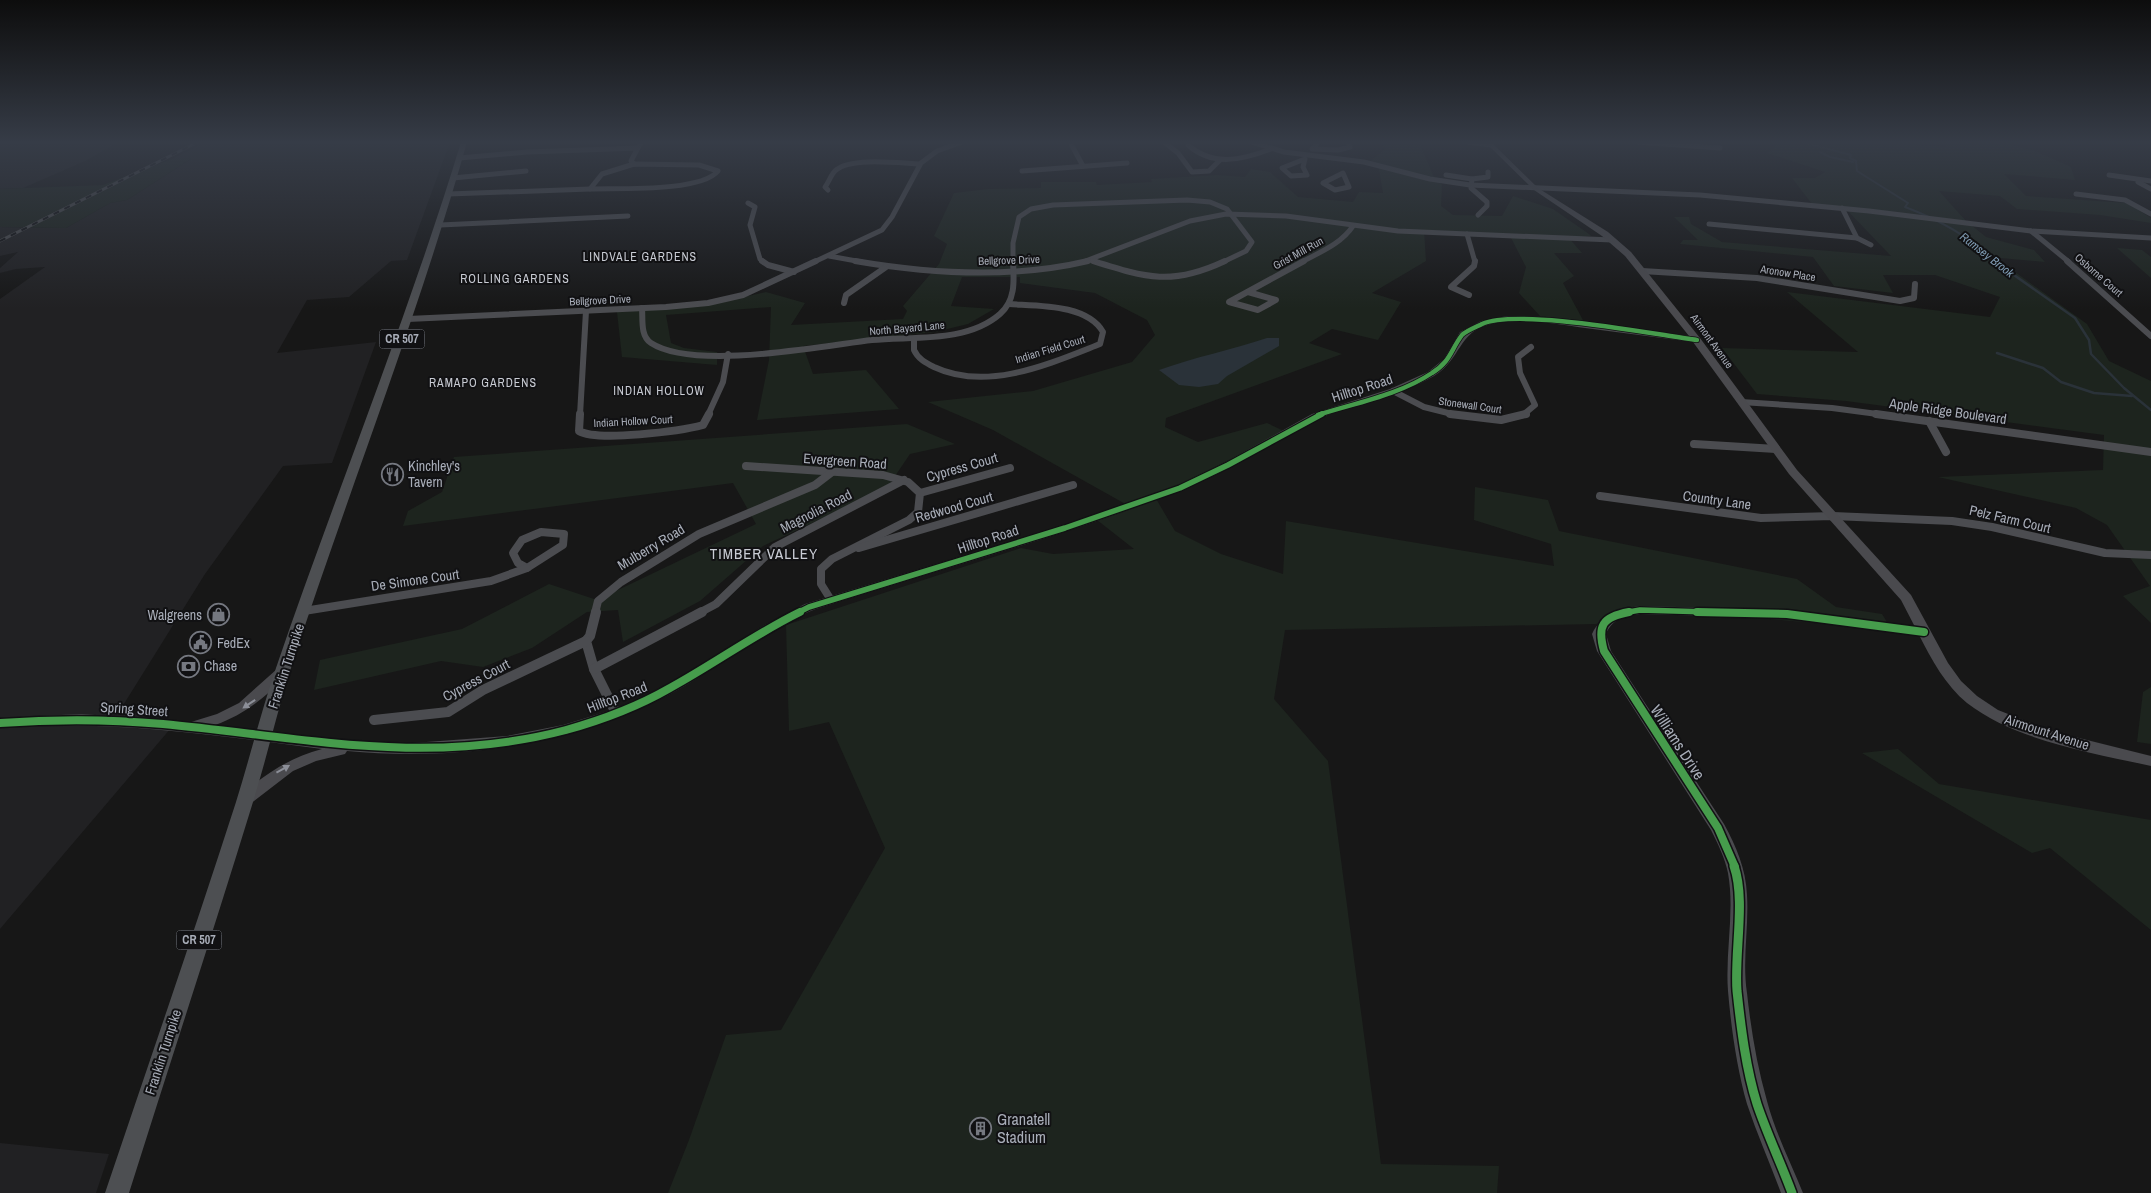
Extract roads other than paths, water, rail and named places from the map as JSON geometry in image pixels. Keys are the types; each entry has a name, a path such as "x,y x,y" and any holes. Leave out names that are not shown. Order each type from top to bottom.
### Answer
{"main road":[{"name":"Franklin Turnpike","path":"117,1193 245,800 283,670 408,319 440,225 447,198"}],"street":[{"path":"829,256 875,234 887,225 901,198"},
{"path":"1478,215 1487,206 1487,202 1481,198"},
{"name":"Airmont Avenue","path":"1549,198 1612,240 1642,271 1696,340 1776,449 1891,582"},
{"path":"1733,198 1842,208 2031,231 2151,238"},
{"path":"2106,198 2125,200 2151,214"},
{"path":"1009,304 1014,279 1012,249 1019,217 1025,212 1037,208 1195,200 1216,204 1231,214 1250,239 1252,246 1246,251 1193,274 1173,278 1146,276 1091,260"},
{"path":"748,203 755,207 750,225 760,259 774,267 794,272"},
{"path":"1842,208 1857,238"},
{"name":"Bellgrove Drive","path":"408,319 642,308 718,301 754,291 829,256 886,267 952,271 1014,271 1060,267 1091,260 1188,221 1231,214 1261,214 1402,231 1559,241 1612,240"},
{"path":"440,225 628,216"},
{"path":"1709,224 1857,238 1871,245"},
{"name":"Grist Mill Run","path":"1248,292 1276,300 1258,310 1229,302 1338,242 1347,236 1353,226"},
{"name":"Osborne Court","path":"2031,231 2069,262 2151,336"},
{"path":"1467,234 1475,260 1474,266 1451,287 1469,295"},
{"path":"844,303 846,295 886,267"},
{"name":"Aronow Place","path":"1642,271 1757,278 1900,301 1914,298 1915,284"},
{"name":"Indian Field Court","path":"914,339 912,347 916,356 938,371 954,376 976,378 996,376 1054,360 1100,344 1103,339 1103,330 1100,326 1081,314 1044,307 1009,304"},
{"name":"North Bayard Lane","path":"642,308 643,334 658,347 690,355 728,354 946,335 972,328 993,319 1009,304"},
{"name":"Indian Hollow Court","path":"586,311 579,431 582,433 603,435 627,434 703,425 714,401 720,395 727,368 728,354"},
{"name":"Hilltop Road","path":"265,735 325,744 362,747 439,747 518,738 563,730 616,713 657,695 789,616 831,600 1065,528 1180,488 1228,466 1316,416 1393,391 1420,380 1441,368 1454,352 1463,334 1476,326 1495,321 1546,320 1696,340"},
{"name":"Stonewall Court","path":"1393,391 1422,407 1447,414 1493,420 1522,417 1533,410 1535,405 1520,374 1518,357 1531,347"},
{"name":"Apple Ridge Boulevard","path":"1741,402 1832,408 2151,452"},
{"path":"1929,421 1946,452"},
{"path":"1694,444 1776,449"},
{"name":"Evergreen Road","path":"746,466 883,475 904,480 915,486 920,493"},
{"name":"Cypress Court","path":"920,493 1010,468"},
{"name":"Mulberry Road","path":"586,641 590,636 598,601 621,582 699,534 814,485 832,472"},
{"name":"Magnolia Road","path":"594,669 716,604 775,547 904,480"},
{"name":"Redwood Court","path":"842,554 1073,486"},
{"path":"831,600 822,584 821,570 832,558 909,520 918,512 920,493"},
{"name":"Country Lane","path":"1600,496 1636,499 1733,516 1791,519 1832,516"},
{"name":"Pelz Farm Court","path":"1832,516 1967,522 2009,530 2086,550 2129,555 2151,555"},
{"path":"909,520 923,530"},
{"name":"De Simone Court","path":"304,611 472,586 528,568 563,546 564,534 550,531 532,534 519,541 513,553 518,563 528,568"},
{"name":"Airmount Avenue","path":"1891,582 1906,594 1924,632 1955,684 1977,704 1993,714 2030,729 2151,762"},
{"name":"Williams Drive","path":"1792,1193 1757,1103 1743,1036 1737,990 1736,948 1739,895 1736,871 1718,828 1604,651 1599,634 1602,626 1611,617 1625,612 1640,610 1787,614 1924,632"},
{"path":"586,641 594,669 616,713"},
{"name":"Cypress Court","path":"374,720 448,712 483,690 586,641"},
{"path":"184,726 217,720 244,707 265,691 283,670"},
{"name":"Spring Street","path":"0,724 81,718 184,726 265,735"},
{"path":"245,800 274,774 305,758 362,747"}],"waterway":[{"name":"Ramsey Brook","path":"1900,198 1908,203 1905,207 1953,230 1986,253 1994,261"},
{"name":"Ramsey Brook","path":"1994,261 2075,318 2089,340 2091,354 2124,388 2151,410"},
{"path":"1997,353 2043,368 2061,382 2094,393 2132,396"}],"railway":[{"path":"0,241 87,198"}],"place":[{"name":"Kinchley's Tavern","path":"392,474"},
{"name":"Walgreens","path":"218,615"},
{"name":"FedEx","path":"201,643"},
{"name":"Chase","path":"188,666"},
{"name":"Granatell Stadium","path":"981,1128"}],"district":[{"name":"LINDVALE GARDENS","path":"640,257"},
{"name":"ROLLING GARDENS","path":"515,279"},
{"name":"RAMAPO GARDENS","path":"483,383"},
{"name":"INDIAN HOLLOW","path":"659,391"},
{"name":"TIMBER VALLEY","path":"764,553"}]}
